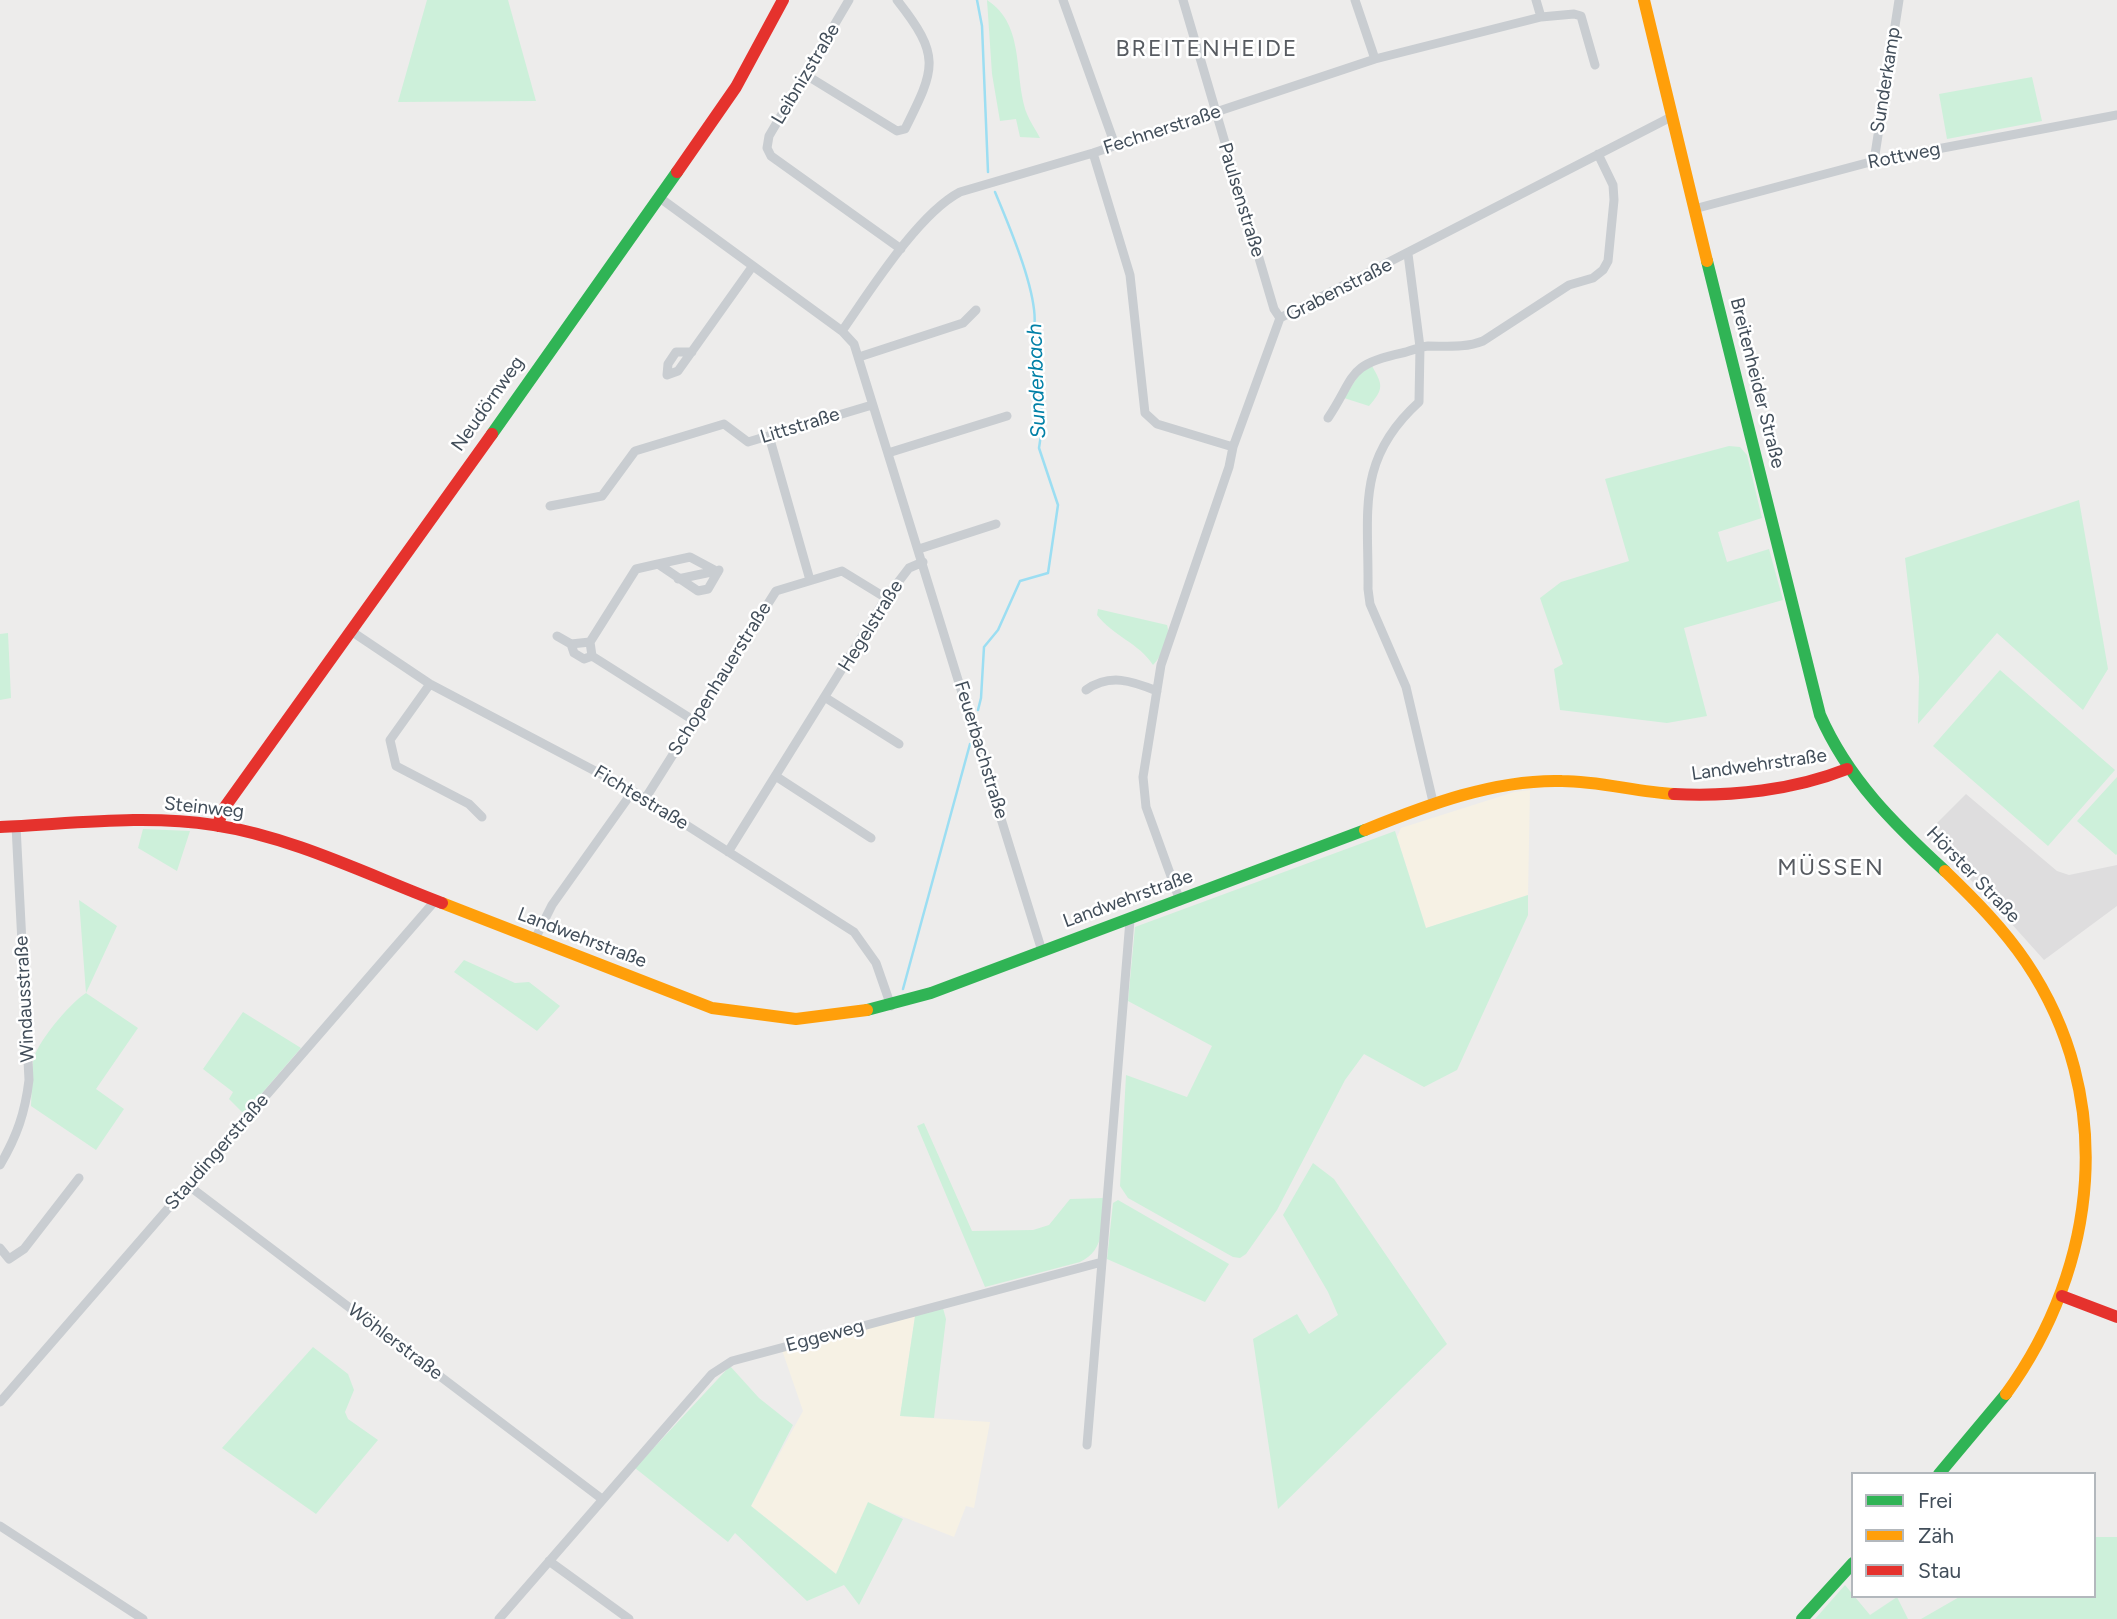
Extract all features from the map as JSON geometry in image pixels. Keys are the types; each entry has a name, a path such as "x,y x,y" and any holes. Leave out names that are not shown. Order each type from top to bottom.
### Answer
{"street":[{"name":"Neudörnweg","path":"218,826 222,811 660,198 736,87 783,0"},
{"name":"Leibnizstraße","path":"849,0 769,136 768,151 901,249"},
{"path":"806,75 897,131 905,129 928,80 928,49 921,30 897,0"},
{"path":"1063,0 1115,145"},
{"name":"Paulsenstraße","path":"1183,0 1274,309 1280,318"},
{"path":"1355,0 1375,59"},
{"path":"1536,0 1541,17"},
{"name":"Breitenheider Straße","path":"1644,0 1812,690 1833,746 1847,769"},
{"name":"Sunderkamp","path":"1874,161 1899,0"},
{"name":"Fechnerstraße","path":"842,331 901,249 947,198 960,192 1093,153 1375,59 1541,17 1574,14 1581,16 1595,65"},
{"name":"Rottweg","path":"1694,209 1874,161 2117,115"},
{"name":"Grabenstraße","path":"1180,901 1143,793 1161,665 1233,447 1280,318 1671,117"},
{"path":"1093,153 1130,275 1145,413 1157,424 1233,447"},
{"path":"1328,418 1343,387 1360,367 1376,358 1420,347 1472,345 1483,341 1569,285 1593,278 1603,270 1608,261 1614,200 1613,185 1598,154"},
{"name":"Feuerbachstraße","path":"660,198 842,331 854,344 1042,951"},
{"path":"1408,254 1420,347 1419,402 1388,435 1371,472 1368,589 1370,604 1406,687 1434,806"},
{"path":"692,352 752,267"},
{"path":"859,357 963,323 976,310"},
{"name":"Littstraße","path":"550,506 602,496 635,451 724,424 748,442 872,405"},
{"path":"888,453 1007,416"},
{"path":"769,436 810,580"},
{"path":"919,549 996,524"},
{"path":"693,720 592,656 590,642 636,569 690,557 718,571"},
{"path":"684,559 688,577"},
{"name":"Hegelstraße","path":"728,852 886,598 909,568 923,562"},
{"path":"658,564 698,591 708,589 718,571"},
{"path":"678,579 718,571"},
{"name":"Schopenhauerstraße","path":"645,799 776,591 842,571 886,598"},
{"name":"Fichtestraße","path":"351,631 430,684 633,791 854,932 876,963 891,1006"},
{"path":"557,636 571,644 590,642"},
{"path":"571,644 574,653 584,659 592,656"},
{"path":"1086,690 1099,681 1132,680 1157,691"},
{"path":"430,684 390,740 396,766 469,804 482,817"},
{"path":"826,698 898,744"},
{"name":"Landwehrstraße","path":"434,902 691,1001 743,1016 821,1020 891,1006 1434,806 1530,782 1579,782 1674,794 1698,794 1789,783 1847,769"},
{"name":"Hörster Straße","path":"1847,769 1890,820 1996,922 2036,976 2065,1033 2082,1093 2089,1178 2080,1240 2062,1296 2020,1375 1975,1433 1940,1472"},
{"path":"777,777 870,838"},
{"path":"535,939 552,905 633,791"},
{"name":"Steinweg","path":"0,827 128,821 218,826 295,846 434,902"},
{"name":"Windausstraße","path":"0,1165 18,1135 24,1116 29,1080 16,826"},
{"name":"Staudingerstraße","path":"0,1402 434,902"},
{"path":"1087,1445 1130,920"},
{"path":"0,1248 9,1259 24,1250 79,1178"},
{"name":"Wöhlerstraße","path":"189,1186 602,1499"},
{"name":"Eggeweg","path":"499,1619 712,1374 732,1361 1102,1262"},
{"path":"2062,1296 2084,1307 2117,1317"},
{"path":"0,1526 143,1619"},
{"path":"549,1561 629,1619"},
{"path":"1801,1619 1851,1565"}],"shaded area":[{"path":"1530,790 1528,895 1426,928 1397,837 1401,828 1514,792"},
{"path":"1966,794 2057,871 2069,875 2117,865 2117,906 2044,960 1983,892 1925,835"},
{"path":"915,1316 900,1416 990,1422 974,1508 966,1506 954,1537 868,1503 836,1574 751,1506 803,1411 782,1350"}],"green space":[{"path":"427,0 508,0 536,101 398,102"},
{"path":"987,0 999,10 1008,23 1028,117 1040,138 1020,137 1016,119 1000,121 992,74"},
{"path":"2032,77 2042,121 1947,139 1939,94"},
{"path":"1372,366 1380,387 1369,406 1344,398 1360,373"},
{"path":"1729,446 1740,447 1747,455 1762,518 1718,532 1727,562 1769,549 1783,600 1684,628 1707,716 1667,723 1560,710 1554,669 1563,664 1540,598 1561,582 1629,561 1605,479"},
{"path":"2079,500 2108,669 2083,710 1997,633 1918,724 1919,677 1905,558"},
{"path":"1098,609 1167,625 1165,646 1153,665 1141,651 1103,622 1097,615"},
{"path":"8,633 11,698 0,700 0,634"},
{"path":"2000,670 2115,770 2048,846 1933,746"},
{"path":"2117,777 2117,854 2116,855 2077,821"},
{"path":"143,829 190,831 177,871 138,848"},
{"path":"1395,831 1426,928 1528,895 1528,915 1457,1070 1424,1087 1364,1054 1345,1080 1277,1210 1246,1254 1240,1258 1233,1257 1128,1198 1120,1186 1126,1075 1187,1097 1212,1046 1128,1001 1135,927"},
{"path":"79,900 117,926 86,993"},
{"path":"464,960 515,983 529,982 560,1006 537,1031 454,972"},
{"path":"86,993 138,1028 96,1089 124,1109 96,1150 31,1106 35,1054 54,1024"},
{"path":"243,1012 301,1048 244,1114 229,1099 233,1092 203,1069"},
{"path":"924,1123 972,1231 1033,1230 1049,1225 1070,1199 1104,1198 1101,1235 1094,1250 1080,1262 985,1287 917,1126"},
{"path":"1313,1163 1334,1179 1447,1344 1278,1509 1253,1339 1297,1314 1309,1334 1338,1315 1328,1292 1283,1215"},
{"path":"1118,1200 1229,1264 1205,1302 1107,1259 1113,1203"},
{"path":"943,1308 946,1319 934,1418 900,1416 915,1316"},
{"path":"313,1347 348,1374 354,1390 345,1412 348,1419 378,1440 316,1514 222,1448"},
{"path":"730,1366 759,1398 793,1425 751,1506 836,1574 868,1502 903,1519 859,1605 844,1585 807,1601 735,1533 728,1542 635,1468"},
{"path":"2096,1537 2117,1537 2117,1619 1921,1619 1958,1598 2096,1598"},
{"path":"1845,1585 1851,1592 1851,1598 1856,1598 1870,1615 1898,1598 1908,1619 1815,1619"}],"waterway":[{"name":"Sunderbach","path":"977,0 982,26 988,172"},
{"name":"Sunderbach","path":"978,710 984,647 998,630 1020,581 1048,573 1058,505 1039,448 1043,421 1032,335 1035,322 1029,285 995,192"},
{"name":"Sunderbach","path":"903,989 970,744"}],"traffic: fast":[{"path":"492,434 677,172"},
{"path":"1707,261 1820,715 1831,738 1858,780 1890,818 1945,871"},
{"path":"867,1010 931,993 1365,830"},
{"path":"1941,1472 2006,1394"},
{"path":"1802,1619 1851,1565"}],"traffic: slow":[{"path":"1644,0 1707,261"},
{"path":"1365,830 1462,795 1512,784 1576,781 1674,794"},
{"path":"1945,871 2008,937 2026,962 2055,1014 2074,1068 2084,1124 2085,1181 2077,1237 2061,1291 2037,1344 2006,1394"},
{"path":"442,903 712,1008 796,1019 867,1010"}],"traffic: jam":[{"path":"677,172 736,87 783,0"},
{"path":"218,826 222,811 492,434"},
{"path":"1674,794 1740,793 1784,787 1847,769"},
{"path":"0,827 134,820 214,825 273,838 442,903"},
{"path":"2062,1296 2117,1317"}],"district":[{"name":"BREITENHEIDE","path":"1207,49"},
{"name":"MÜSSEN","path":"1831,868"}]}
